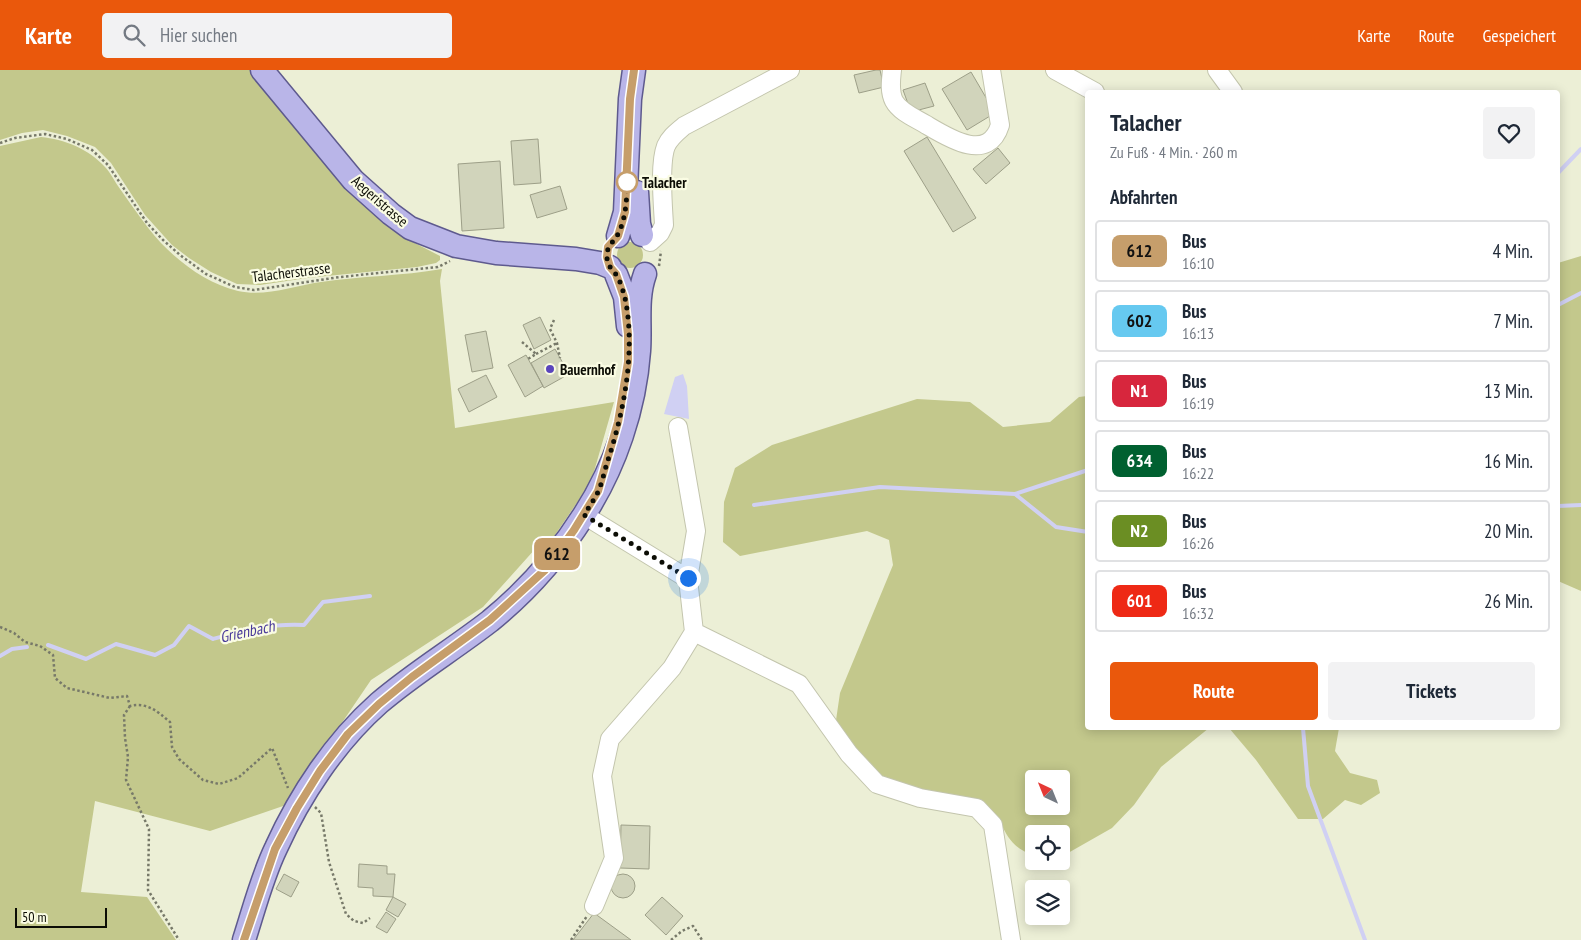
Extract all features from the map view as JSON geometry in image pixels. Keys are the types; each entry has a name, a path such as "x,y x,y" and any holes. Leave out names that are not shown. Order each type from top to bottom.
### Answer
{"main road":[{"name":"Aegeristrasse","path":"262,70 353,180 372,198 410,228 450,244 496,254 543,256 600,263 625,279 632,279 651,272"},
{"path":"244,940 275,849 320,771 348,734 379,704 412,677 490,620 545,570 584,515 598,491 617,449 633,397 639,348 640,292 651,272 653,263 653,248 638,212 638,101 634,70"},
{"path":"598,491 618,422 628,362 627,314 624,297 607,257 625,212 630,99 634,70"},
{"name":"Aegeristrasse","path":"543,256 585,250 630,232 649,238"}],"street":[{"path":"649,238 664,225 663,161 666,146 674,134 684,126 790,70"},
{"path":"892,70 892,95 895,103 903,111 953,140 975,146 984,145 992,140 997,134 1000,125 991,70"},
{"path":"1055,70 1091,90"},
{"path":"1217,70 1232,90"},
{"path":"594,906 614,858 602,776 610,739 672,668 694,632 688,578 696,531 678,426"},
{"path":"584,515 688,578"},
{"path":"694,632 799,684 849,754 877,784 920,798 977,808 993,825 1011,940"}],"path":[{"name":"Talacherstrasse","path":"0,143 15,138 45,134 67,138 92,150 108,165 147,222 163,240 206,274 235,287 254,290 340,277 438,267 450,261 450,244"},
{"path":"649,238 660,247 661,257 651,272"},
{"path":"554,320 550,329 557,343 560,358"},
{"path":"522,342 536,354"},
{"path":"528,359 557,343"},
{"path":"0,627 14,633 25,642 40,646 53,655 55,678 67,688 110,698 128,696 130,706 124,715 124,738 128,758 126,780 149,829 148,890 179,940"},
{"path":"130,706 140,704 158,712 170,722 172,747 179,759 203,780 219,784 238,778 272,748 287,787 321,813 329,862 346,914 354,921 363,923 370,918"},
{"path":"571,940 594,906"},
{"path":"671,940 682,931 694,926 702,940"}],"green space":[{"path":"0,70 251,70 381,220 407,239 440,256 440,260 436,263 417,267 307,278 260,285 237,284 211,272 172,245 145,215 111,163 95,147 67,136 43,130 22,133 0,140"},
{"path":"41,137 76,146 99,161 109,171 149,229 167,249 189,268 225,287 248,293 259,293 336,280 442,269 440,281 455,428 614,402 591,482 553,538 536,548 483,607 371,680 286,805 210,831 95,801 81,892 147,897 176,940 0,940 0,146"},
{"path":"630,242 639,246 643,255 639,264 630,268 621,264 617,255 621,246"},
{"path":"1581,256 1581,591 1560,582 1560,262"},
{"path":"1085,396 1085,730 1207,730 1161,767 1134,805 1112,828 1070,852 1070,825 1025,825 1025,852 1013,843 1000,822 877,775 835,727 840,693 893,565 889,540 867,531 740,556 723,542 724,502 735,468 772,445 917,399 970,402 1003,427 1050,422 1079,397"},
{"path":"1231,730 1339,730 1335,751 1350,773 1377,780 1380,793 1361,805 1345,800 1323,819 1298,819 1256,760"}],"water":[{"path":"683,374 687,386 689,419 664,414 675,377"}],"building":[{"path":"880,70 884,87 859,93 854,75"},
{"path":"971,72 995,113 967,130 942,89"},
{"path":"925,83 934,106 911,112 903,90"},
{"path":"927,137 976,218 953,232 904,151"},
{"path":"538,139 541,183 514,185 511,141"},
{"path":"998,148 1010,163 986,184 973,169"},
{"path":"500,161 504,228 462,231 458,164"},
{"path":"560,186 567,209 537,218 530,195"},
{"path":"540,317 551,340 534,349 523,325"},
{"path":"486,331 493,368 472,372 465,335"},
{"name":"Bauernhof","path":"555,349 569,374 544,388 531,363"},
{"name":"Bauernhof","path":"526,355 543,386 525,397 508,365"},
{"path":"486,375 497,397 469,412 458,389"},
{"path":"621,825 650,826 649,869 620,868"},
{"path":"359,864 387,866 387,874 395,874 393,897 373,896 373,888 358,887"},
{"path":"284,874 299,882 291,897 276,889"},
{"path":"623,874 628,875 634,881 634,891 628,897 623,898 618,897 612,891 611,886 612,881 618,875"},
{"path":"393,897 406,904 398,917 386,910"},
{"path":"662,897 683,916 666,935 645,915"},
{"path":"386,912 396,919 387,933 376,927"},
{"path":"594,913 631,940 573,940"}],"waterway":[{"path":"1560,171 1581,149"},
{"path":"1560,304 1581,293"},
{"path":"754,505 880,487 1015,494 1085,471"},
{"path":"1015,494 1056,527 1085,532"},
{"path":"1560,506 1581,505"},
{"name":"Grienbach","path":"48,645 86,659 116,644 155,655 174,645 189,626 213,639 269,626 304,625 323,602 370,596"},
{"name":"Grienbach","path":"0,656 12,649 27,647"},
{"path":"1303,730 1308,786 1365,940"}],"bus line":[{"name":"612","path":"244,940 275,849 320,771 348,734 379,704 412,677 490,620 545,570 564,545 598,491 611,452 618,422 628,362 627,314 624,297 616,274 608,262 607,252 608,247 618,236 625,212 630,99 634,70"}],"place":[{"name":"Talacher","path":"627,182"},
{"name":"Bauernhof","path":"550,369"}],"route":[{"path":"627,182 625,212 621,226 618,236 608,247 607,252 610,267 616,274 622,289 627,314 628,362 624,393 611,452 598,491 584,515 688,578"}]}
